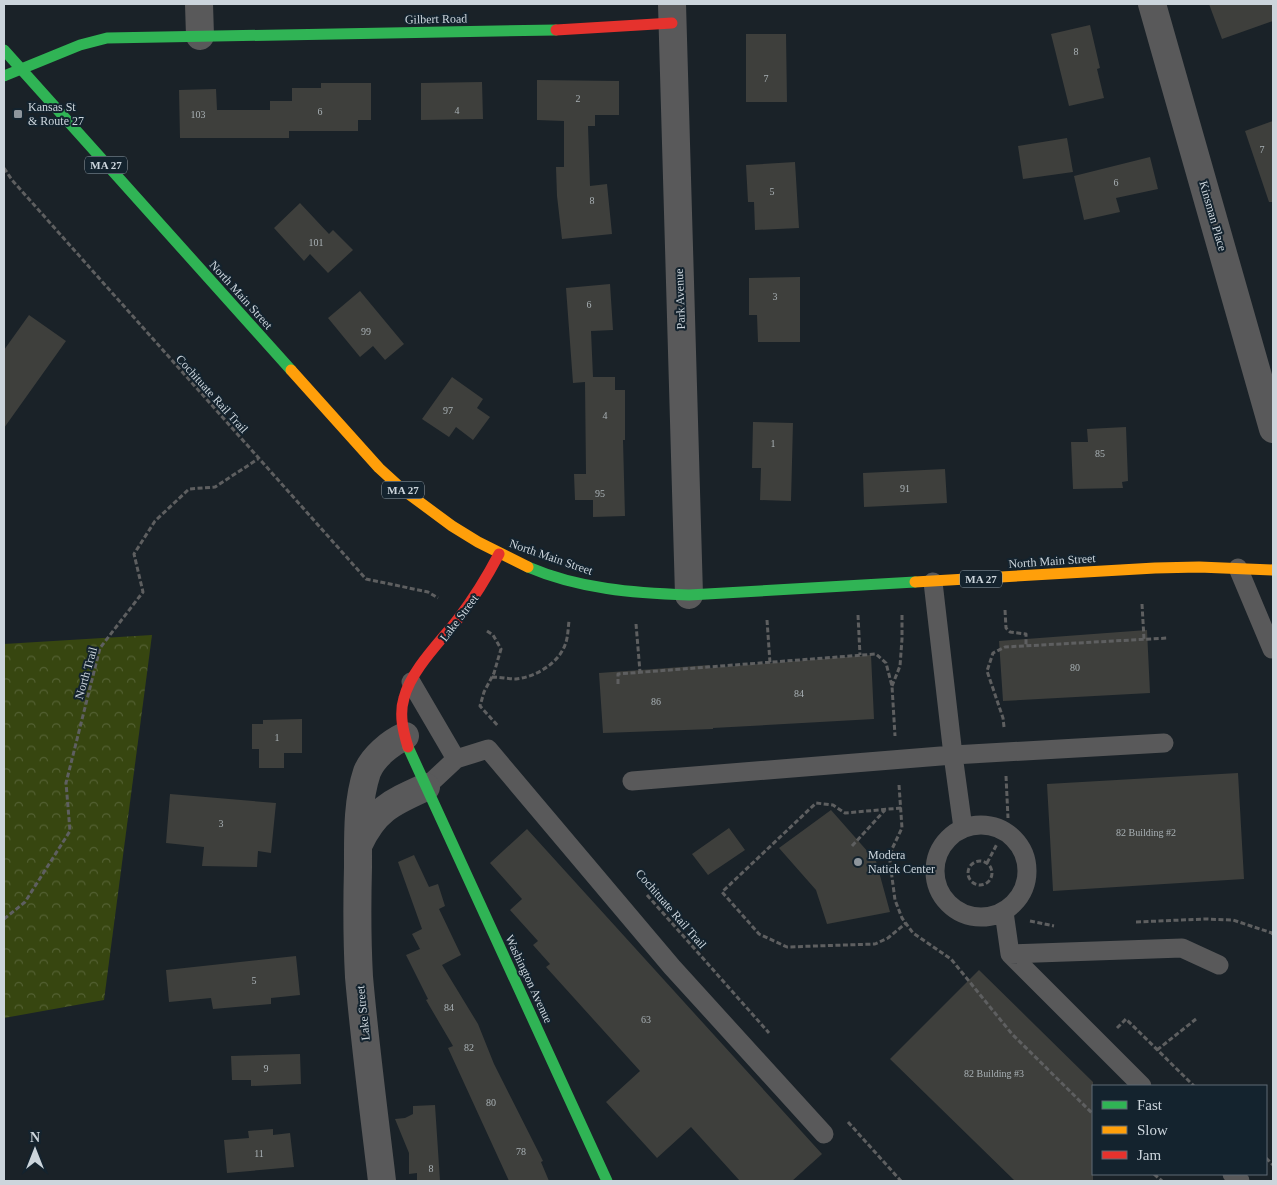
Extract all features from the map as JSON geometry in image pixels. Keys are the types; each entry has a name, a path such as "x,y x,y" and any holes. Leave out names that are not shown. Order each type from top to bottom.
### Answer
{"main road":[{"name":"Gilbert Road","path":"4,76 80,45 107,38 554,30 672,14"},
{"name":"North Main Street","path":"4,50 379,468 422,506 471,539 529,567 594,586 631,592 689,595 1155,568 1273,570"},
{"name":"Lake Street","path":"426,787 404,736 402,717 404,696 411,682 478,592 499,554"},
{"name":"Washington Avenue","path":"426,787 607,1181"}],"street":[{"path":"199,4 200,36"},
{"name":"Kinsman Place","path":"1152,4 1273,429"},
{"name":"Park Avenue","path":"672,14 689,595"},
{"name":"Lake Street","path":"382,1181 359,977 357,923 358,845 361,798 368,771 377,757 396,740 404,736"},
{"name":"Lake Street","path":"358,845 366,828 385,808 426,787"}],"lane":[{"path":"1238,568 1273,649"},
{"path":"932,582 952,755 963,828"},
{"path":"411,682 456,759"},
{"path":"632,781 952,755 1164,743"},
{"path":"426,787 456,759 488,749 672,967 824,1134"},
{"path":"979,825 995,827 1009,834 1020,846 1027,860 1027,876 1023,892 1013,906 1004,912 990,917 975,918 960,913 948,904 939,892 935,878 936,862 941,848 951,836 963,828 979,825"},
{"path":"1004,912 1010,954 1141,1085"},
{"path":"1010,954 1182,948 1219,965"}],"path":[{"name":"Cochituate Rail Trail","path":"4,168 12,180 99,280 366,579 431,594"},
{"name":"North Trail","path":"4,919 25,902 70,831 66,783 100,648 143,592 134,554 155,521 189,489 215,487 258,459"},
{"path":"1142,604 1144,639"},
{"path":"1005,610 1006,628 1010,632 1026,634 1026,646"},
{"path":"892,686 900,666 902,613"},
{"path":"858,615 860,656"},
{"path":"767,620 770,662"},
{"path":"492,677 514,679 532,675 549,666 566,644 569,622"},
{"path":"636,624 640,672"},
{"path":"493,635 501,649 480,706 500,728"},
{"path":"1003,718 987,671 993,653 1005,647 1168,638"},
{"path":"618,684 618,674 876,654 886,662 892,686 895,742"},
{"path":"1006,771 1008,818"},
{"path":"898,777 902,828 892,849 890,862 895,900 906,923 913,933 951,959 1012,1034 1092,1113"},
{"path":"901,808 845,813 833,805 816,803 722,892 759,934 787,947 875,944 888,938 906,923"},
{"path":"852,846 886,810"},
{"path":"987,863 996,844"},
{"path":"978,861 987,863 992,871 988,882 981,885 973,882 969,876 971,865 978,861"},
{"name":"Cochituate Rail Trail","path":"644,892 776,1040"},
{"path":"1114,1031 1126,1019 1193,1085"},
{"path":"1157,1050 1196,1019"},
{"path":"848,1122 900,1181"}],"green space":[{"path":"152,635 104,1000 4,1018 4,644"}],"building":[{"path":"1209,4 1273,4 1273,21 1222,39"},
{"path":"1090,25 1100,68 1097,69 1104,98 1069,106 1051,34"},
{"path":"746,34 786,34 787,102 746,102"},
{"path":"537,80 619,81 619,115 595,115 595,126 588,126 590,186 607,184 612,234 562,239 556,167 564,167 564,121 537,120"},
{"path":"482,82 483,119 421,120 421,83"},
{"path":"321,83 371,83 371,120 358,120 358,131 289,131 289,138 180,138 179,90 216,89 217,110 270,110 270,101 292,101 292,88 321,88"},
{"path":"1273,121 1273,202 1269,202 1245,131"},
{"path":"1067,138 1073,172 1023,179 1018,146"},
{"path":"1150,157 1158,189 1116,198 1120,212 1084,220 1074,176"},
{"path":"795,162 799,228 755,230 754,202 748,202 746,165"},
{"path":"300,203 329,234 333,230 353,250 328,273 310,254 304,261 274,228"},
{"path":"800,277 800,342 758,342 757,315 749,315 749,278"},
{"path":"610,284 613,330 591,331 593,377 615,377 615,390 625,390 625,440 623,440 625,516 593,517 593,500 575,500 574,474 586,474 585,382 573,383 566,288"},
{"path":"360,291 404,344 385,360 373,346 360,357 328,318"},
{"path":"29,315 66,341 4,428 4,350"},
{"path":"452,377 483,399 477,408 490,417 473,440 456,427 449,437 422,419"},
{"path":"753,422 793,423 791,501 760,500 761,468 752,468"},
{"path":"1126,427 1128,481 1122,482 1123,488 1073,489 1071,442 1088,442 1087,429"},
{"path":"945,469 947,503 864,507 863,473"},
{"path":"1147,630 1150,693 1003,701 999,641"},
{"path":"871,655 874,719 713,729 603,733 599,673 709,665 709,668"},
{"path":"302,719 302,753 284,753 284,768 259,768 259,749 252,749 252,724 263,724 263,720"},
{"path":"1238,773 1244,879 1053,891 1047,784"},
{"path":"170,794 276,803 271,853 258,851 257,867 202,866 204,847 166,843"},
{"path":"831,810 876,861 890,912 827,924 816,890 779,848"},
{"path":"729,828 745,850 708,875 692,854"},
{"path":"527,829 822,1154 792,1181 740,1181 691,1127 657,1158 606,1102 640,1071 546,967 550,964 533,945 538,941 510,910 522,899 490,863"},
{"path":"414,855 429,887 438,884 445,906 439,909 461,955 442,965 478,1024 494,1064 543,1161 541,1162 549,1181 509,1181 448,1048 453,1046 426,1000 428,999 406,955 420,949 412,934 422,929 398,862"},
{"path":"296,956 300,995 271,998 271,1004 213,1009 211,998 169,1002 166,970"},
{"path":"979,970 1093,1082 1093,1181 1015,1181 890,1059"},
{"path":"300,1054 301,1084 251,1086 251,1080 232,1080 231,1056"},
{"path":"435,1105 440,1181 417,1181 417,1173 409,1174 409,1153 395,1119 405,1118 413,1114 413,1106"},
{"path":"273,1129 273,1135 290,1133 294,1167 227,1173 224,1140 249,1138 248,1131"}],"traffic: fast":[{"path":"4,76 80,45 107,38 556,30"},
{"path":"4,50 291,370"},
{"path":"528,567 587,585 627,591 689,595 915,582"},
{"path":"408,747 607,1181"}],"traffic: slow":[{"path":"291,370 379,468 402,489 452,526 478,542 528,567"},
{"path":"915,582 1155,568 1199,567 1273,570"}],"traffic: jam":[{"path":"556,30 672,23"},
{"path":"408,747 402,716 408,687 420,666 469,603 499,554"}],"place":[{"name":"Kansas St & Route 27","path":"18,114"},
{"name":"Modera Natick Center","path":"858,862"}]}
